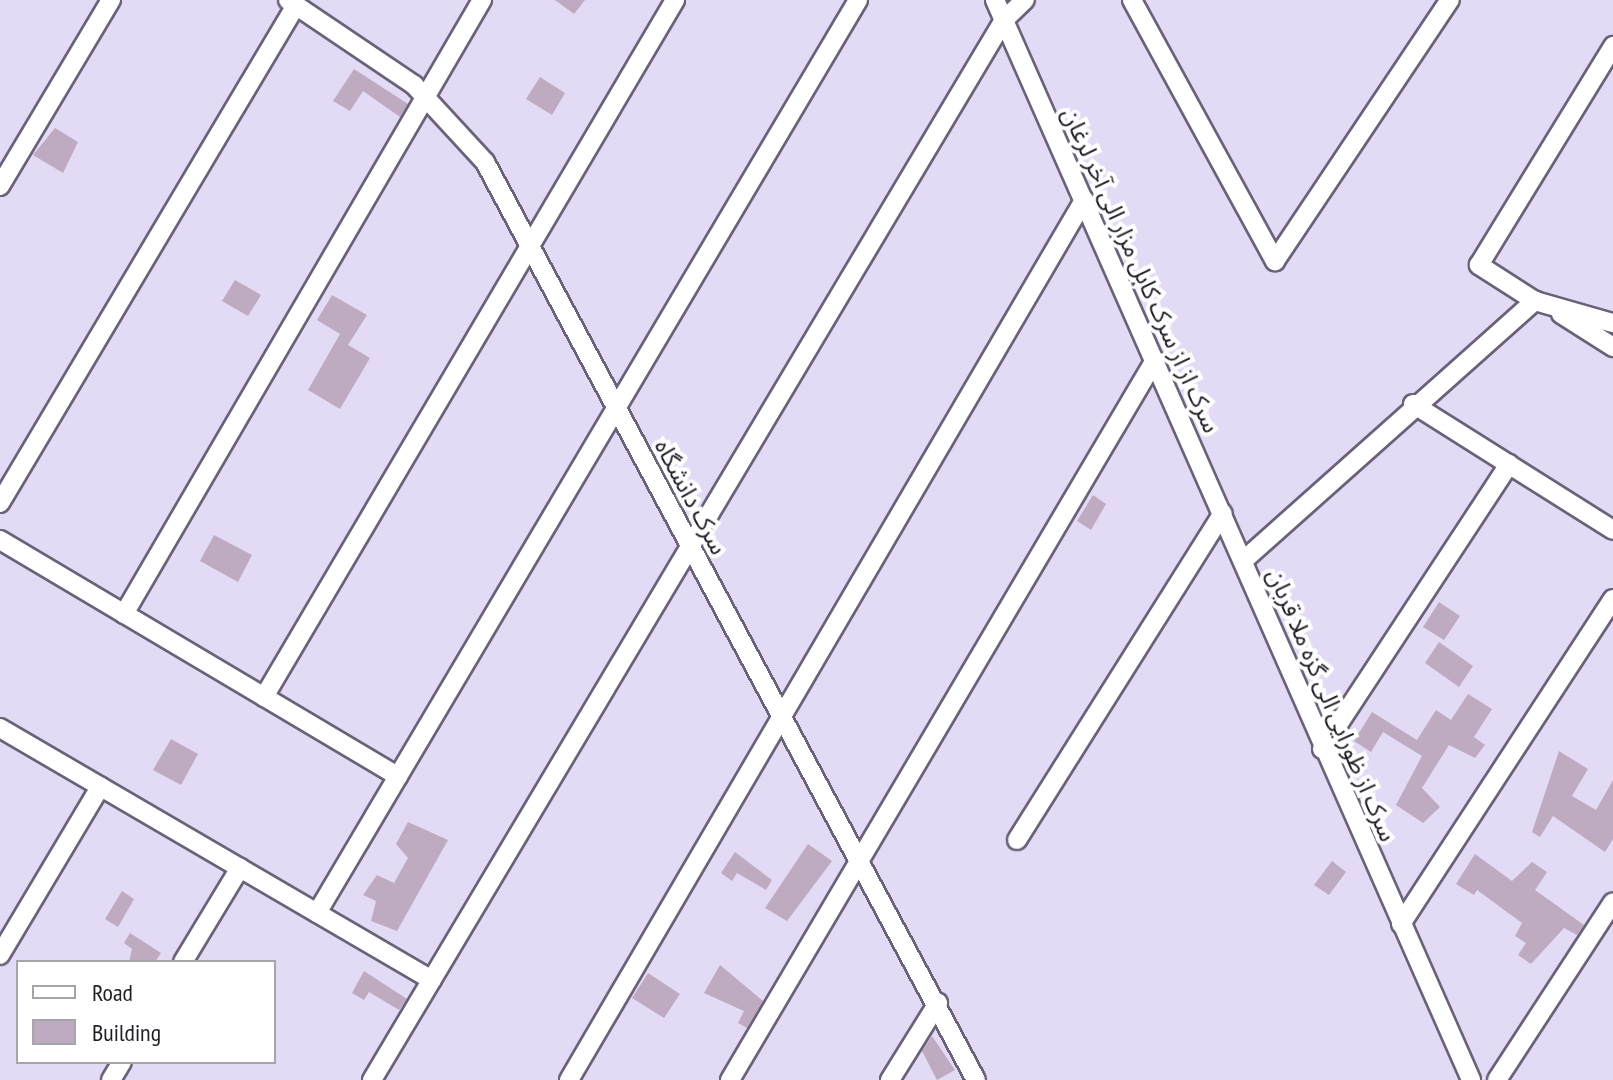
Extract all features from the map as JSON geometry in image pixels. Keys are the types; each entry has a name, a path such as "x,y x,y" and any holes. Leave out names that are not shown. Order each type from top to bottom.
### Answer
{"street":[{"path":"0,186 111,0"},
{"path":"124,614 482,0"},
{"path":"264,697 675,0"},
{"path":"317,913 858,0"},
{"name":"سرک از از سرک کابل مزار الی آخر لرغان","path":"995,0 1244,560"},
{"path":"372,1080 1004,20 1025,0"},
{"path":"1132,0 1275,261 1450,0"},
{"path":"0,503 292,2"},
{"name":"سرک دانشگاه","path":"292,2 425,97 485,162 938,1003 976,1080"},
{"path":"1613,46 1479,265 1613,347"},
{"path":"569,1080 1084,200"},
{"path":"1541,303 1613,323"},
{"name":"سرک از ظورایی الی گزه ملا قربان","path":"1471,1080 1322,749 1244,560 1413,404 1541,303"},
{"path":"730,1080 1155,360"},
{"path":"1413,404 1613,530"},
{"path":"1322,749 1509,464"},
{"path":"1017,840 1223,513"},
{"path":"0,540 398,776"},
{"path":"1401,924 1613,599"},
{"path":"0,728 432,980"},
{"path":"0,955 100,787"},
{"path":"184,960 240,868"},
{"path":"1497,1080 1613,902"},
{"path":"890,1080 938,1003"}],"building":[{"path":"555,0 585,0 574,14"},
{"path":"354,69 408,104 400,117 363,91 350,111 333,101"},
{"path":"540,77 565,93 552,115 526,99"},
{"path":"55,128 78,142 63,173 33,155"},
{"path":"235,280 261,295 248,316 222,301"},
{"path":"332,295 367,315 348,345 370,358 340,409 308,390 340,334 317,320"},
{"path":"1093,495 1106,504 1091,530 1077,521"},
{"path":"214,535 252,555 238,582 200,561"},
{"path":"1439,602 1460,616 1444,640 1423,627"},
{"path":"1439,642 1473,666 1459,687 1425,663"},
{"path":"1468,694 1492,709 1474,737 1485,745 1475,758 1449,745 1422,788 1440,807 1423,823 1396,805 1422,756 1383,732 1371,752 1354,741 1372,712 1417,740 1436,710 1451,720"},
{"path":"171,739 198,754 181,785 153,770"},
{"path":"1559,751 1588,769 1572,796 1596,810 1613,780 1613,839 1605,852 1553,816 1540,837 1532,832"},
{"path":"408,822 448,840 397,931 371,921 376,901 363,895 377,875 394,883 408,858 396,844"},
{"path":"808,844 832,861 787,921 765,908"},
{"path":"735,852 772,880 766,890 737,873 732,881 721,873"},
{"path":"1475,854 1512,881 1532,862 1547,872 1535,890 1584,925 1577,935 1564,928 1531,964 1518,955 1526,943 1515,936 1522,923 1477,890 1474,895 1456,884"},
{"path":"1332,861 1346,872 1329,895 1314,885"},
{"path":"122,891 134,899 118,927 105,919"},
{"path":"130,933 161,953 156,960 129,960 132,949 124,943"},
{"path":"720,965 763,1001 747,1028 738,1023 744,1011 704,993"},
{"path":"364,971 407,999 399,1010 369,992 364,1000 352,993"},
{"path":"648,973 680,994 664,1018 632,998"},
{"path":"932,1036 955,1070 937,1080 922,1051"}]}
